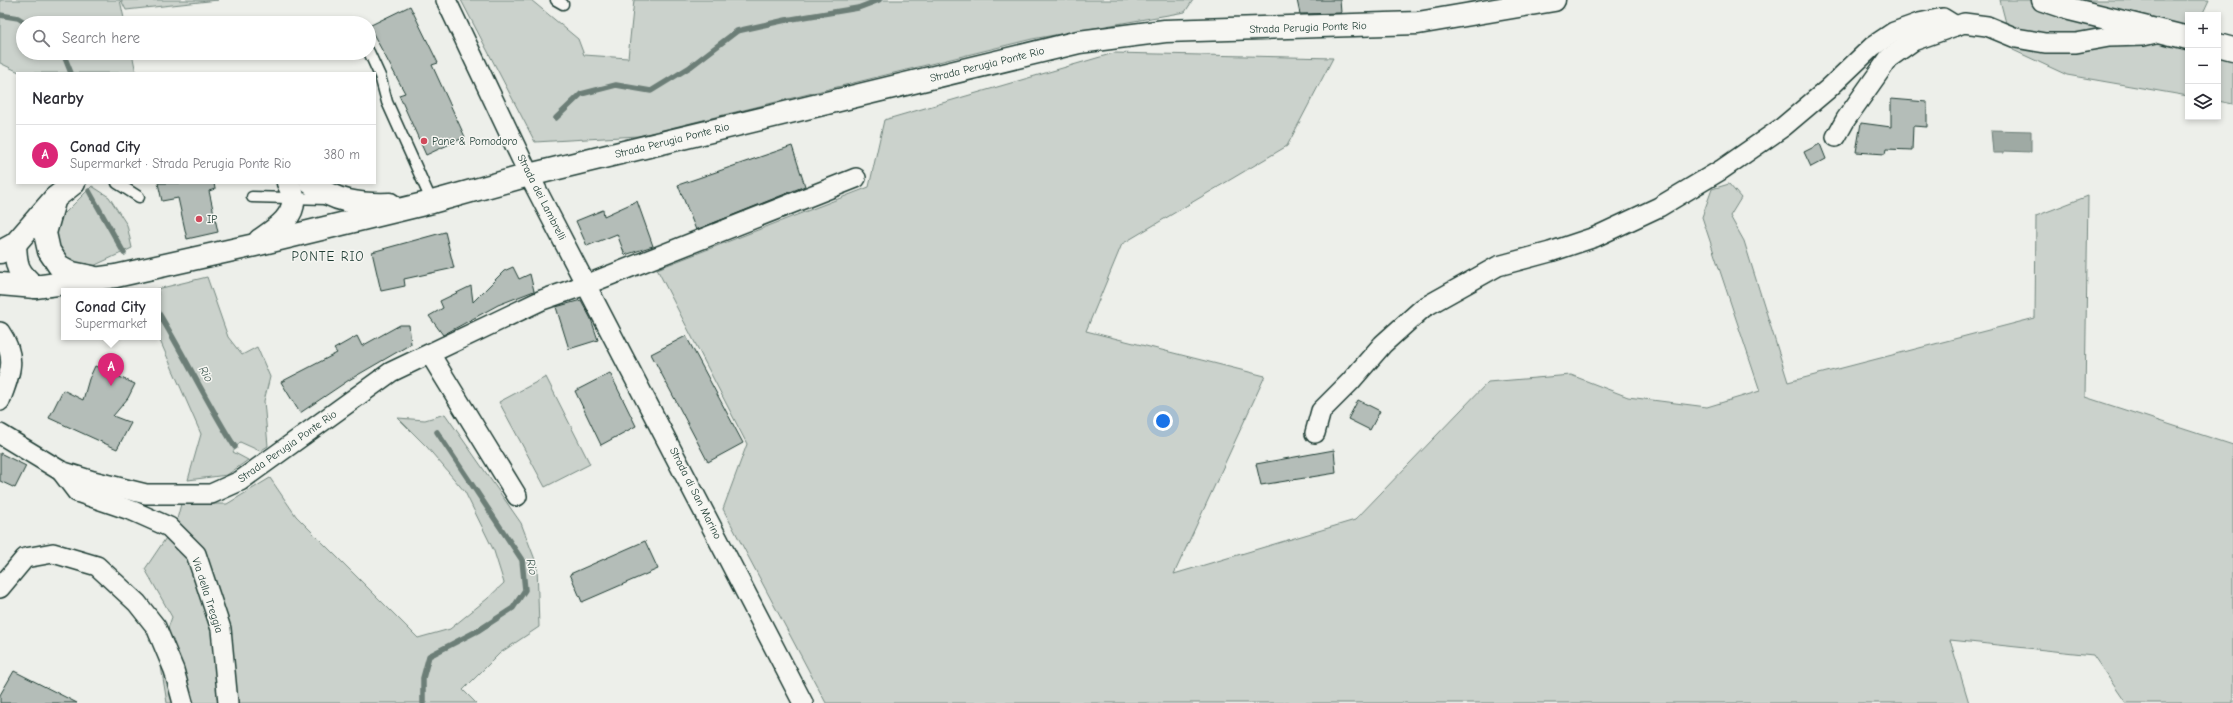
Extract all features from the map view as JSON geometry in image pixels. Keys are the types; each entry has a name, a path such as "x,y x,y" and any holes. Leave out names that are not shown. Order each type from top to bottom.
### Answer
{"main road":[{"name":"Strada Perugia Ponte Rio","path":"0,284 35,287 103,279 255,245 432,202 529,174 1079,42 1165,31 1418,23 1554,0"},
{"path":"2043,0 2070,9 2185,37"},
{"path":"2221,46 2233,48"},
{"path":"35,287 20,274 16,261 7,248 55,198 73,184"},
{"name":"Strada Perugia Ponte Rio","path":"312,184 336,199 370,205 432,202"},
{"name":"Strada Perugia Ponte Rio","path":"255,245 282,225 290,213 291,191"},
{"name":"Strada Perugia Ponte Rio","path":"55,198 45,233 49,251 59,266 72,273 103,279"}],"street":[{"name":"Strada dei Lambrelli","path":"446,0 529,174 588,284"},
{"path":"1315,433 1321,411 1350,382 1382,344 1423,308 1498,266 1550,252 1595,237 1659,207 1721,170 1783,127 1828,89 1873,46 1894,32 1919,23 1943,18 1956,26"},
{"path":"1836,138 1846,119 1889,58 1913,41 1964,23 1987,26 2016,38 2045,43 2076,43 2109,37 2143,36 2162,31"},
{"name":"Strada Perugia Ponte Rio","path":"0,434 61,471 93,481 146,494 211,494 240,481 286,446 391,372 542,300 588,284 856,178"},
{"name":"Strada di San Marino","path":"588,284 803,703"},
{"path":"0,332 9,345 11,371 0,401"},
{"path":"430,354 517,496"},
{"name":"Via della Treggia","path":"61,471 77,492 133,511 169,527 196,554 221,629 228,703"},
{"path":"0,588 24,558 53,553 97,566 136,603 156,627 174,670 183,703"}],"lane":[{"path":"373,60 380,76 387,102 432,202"},
{"path":"119,184 139,197"},
{"path":"252,197 291,191 336,199"}],"shaded area":[{"path":"0,0 120,0 123,16 16,16 16,60 133,60 136,72 19,72 0,63"},
{"path":"121,0 218,0 126,10"},
{"path":"461,0 531,0 578,39 584,55 628,58 634,0 1193,0 1185,12 1032,39 638,136 535,142"},
{"path":"2000,0 2209,0 2203,12 2185,12 2185,95 2067,75 2013,50"},
{"path":"2221,50 2233,52 2233,104 2221,102"},
{"path":"1114,53 1333,58 1287,146 1122,244 1086,331 1265,376 1174,574 1355,520 1488,382 1571,375 1628,397 1707,407 1760,391 1702,217 1712,189 1729,184 1741,198 1730,216 1744,241 1788,382 2035,318 2036,216 2088,196 2085,397 2233,445 2233,703 2126,703 2093,655 1950,640 1969,703 826,703 723,509 747,444 657,269 869,187 884,120"},
{"path":"1991,130 2031,131 2031,152 2004,151 2004,153 1993,153"},
{"path":"92,186 109,197 127,225 132,248 89,268 69,265 53,241 58,220"},
{"path":"207,277 228,337 242,355 257,347 270,377 264,401 268,446 260,451 240,442 233,452 248,460 227,475 188,480 201,434 160,340 161,340 161,288"},
{"path":"546,377 590,464 545,487 499,402"},
{"path":"445,414 521,523 537,565 539,627 500,653 463,690 476,703 167,703 159,654 172,617 145,569 176,523 181,504 227,504 270,478 296,516 418,638 450,629 504,583 494,551 465,492 427,447 398,418 425,420"}],"building":[{"path":"1297,0 1340,0 1341,13 1300,14"},
{"path":"410,6 438,63 432,65 465,137 426,155 399,95 405,93 376,39 376,23"},
{"path":"1891,99 1927,102 1927,127 1913,126 1912,150 1886,149 1885,154 1856,152 1861,123 1891,127"},
{"path":"1820,144 1826,159 1811,167 1804,152"},
{"path":"792,146 805,186 696,230 678,185"},
{"path":"158,184 214,184 215,189 209,191 218,232 187,239 178,198 162,201"},
{"path":"637,201 653,246 625,255 617,234 587,246 576,221 603,210 604,216"},
{"path":"445,232 454,268 404,279 405,286 381,291 372,252"},
{"path":"513,267 519,279 530,274 534,291 498,305 443,335 429,316 443,308 440,301 471,286 473,302 504,271"},
{"path":"581,300 591,319 598,340 569,349 556,307"},
{"path":"400,325 409,325 411,344 349,380 300,413 281,382 337,353 334,349 357,336 362,346"},
{"path":"686,336 743,443 708,462 651,354"},
{"path":"95,366 135,384 128,398 113,416 131,423 117,449 49,418 63,390 83,400 89,379"},
{"path":"610,373 636,426 601,445 575,391"},
{"path":"1358,400 1380,411 1370,430 1348,419"},
{"path":"1334,450 1336,473 1261,485 1256,464"},
{"path":"0,453 26,466 15,488 0,481"},
{"path":"645,541 658,569 582,602 570,574"},
{"path":"14,671 77,703 0,703 0,695"}],"waterway":[{"path":"556,118 581,94 616,85 651,91 690,67 737,31 786,20 858,8 879,0"},
{"name":"Rio","path":"0,15 16,18"},
{"name":"Rio","path":"66,60 71,72"},
{"name":"Rio","path":"89,191 124,253"},
{"name":"Rio","path":"161,317 235,447"},
{"name":"Rio","path":"423,703 423,678 429,656 479,630 513,608 525,590 522,560 437,432"}],"place":[{"name":"Pane & Pomodoro","path":"424,141"},
{"name":"IP","path":"199,219"},
{"name":"Conad City","path":"111,386"}],"district":[{"name":"PONTE RIO","path":"328,256"}]}
